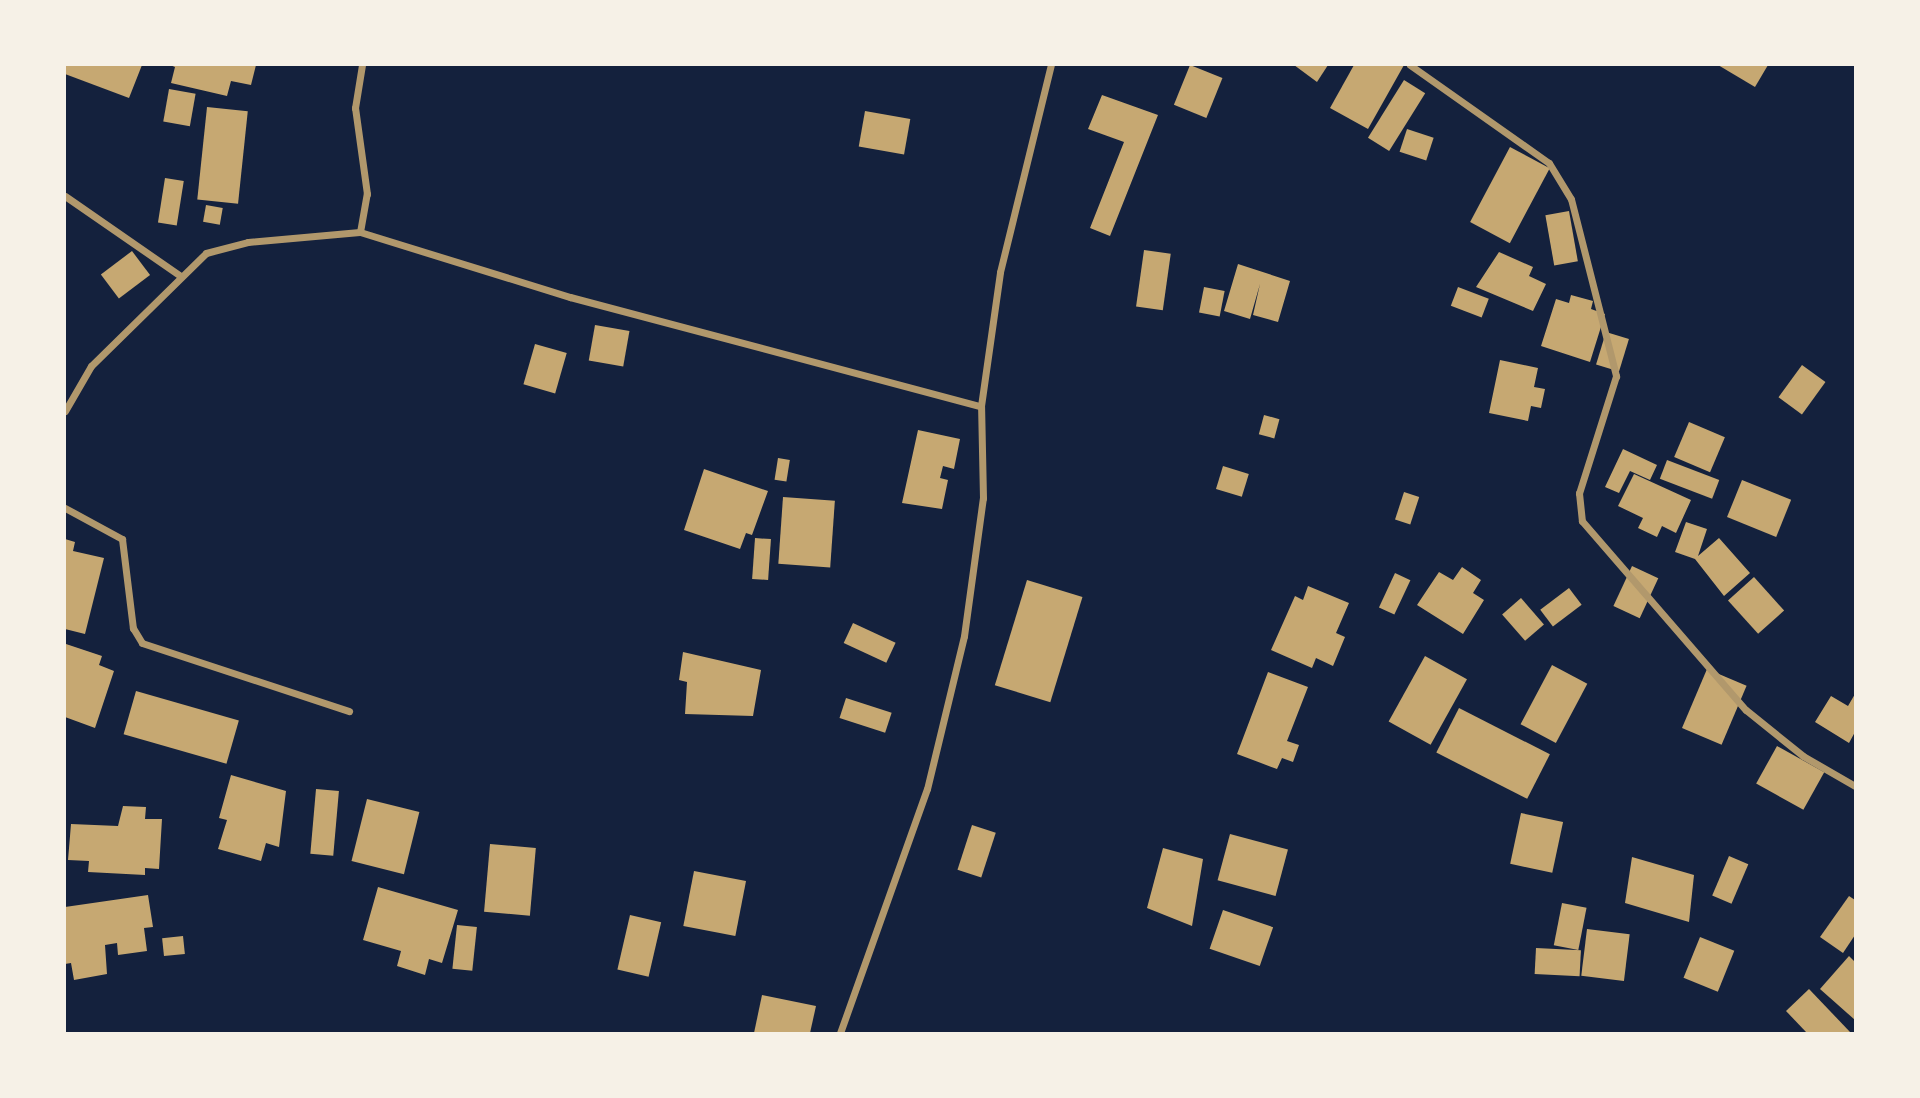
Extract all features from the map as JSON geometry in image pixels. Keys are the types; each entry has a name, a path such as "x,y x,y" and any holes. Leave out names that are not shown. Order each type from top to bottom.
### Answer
{"street":[{"path":"360,232 367,194 355,108 362,65"},
{"path":"840,1033 927,789 964,636 983,498 981,406 1000,272 1051,65"},
{"path":"1410,65 1549,163 1571,199 1616,376 1582,482 1582,521 1746,710 1803,756 1855,786"},
{"path":"65,197 179,275"},
{"path":"65,411 91,366 179,275 206,253 248,242 360,232 570,297 981,406"},
{"path":"65,508 122,540 133,628 142,643 349,711"}],"building":[{"path":"65,65 142,65 129,98 65,74"},
{"path":"170,65 256,65 251,85 231,81 227,96 171,83 175,67"},
{"path":"1190,65 1222,78 1206,118 1174,105"},
{"path":"1294,65 1328,65 1317,82"},
{"path":"1354,65 1404,65 1368,129 1330,108"},
{"path":"1718,65 1768,65 1755,87"},
{"path":"1404,80 1425,93 1389,151 1368,138"},
{"path":"169,89 196,94 190,126 163,121"},
{"path":"1102,95 1158,115 1110,236 1090,228 1124,142 1088,129"},
{"path":"207,107 248,111 238,204 197,199"},
{"path":"865,111 910,119 904,154 859,146"},
{"path":"1407,129 1434,138 1426,160 1400,152"},
{"path":"1510,147 1550,168 1510,243 1470,222"},
{"path":"165,178 184,181 177,225 158,222"},
{"path":"206,205 223,208 220,225 203,222"},
{"path":"1569,211 1578,261 1554,265 1545,215"},
{"path":"1144,250 1171,254 1163,310 1136,306"},
{"path":"132,251 150,275 119,298 101,274"},
{"path":"1499,252 1533,267 1529,276 1546,284 1533,311 1476,287"},
{"path":"1238,264 1290,281 1278,322 1253,315 1260,284 1250,319 1224,311"},
{"path":"1204,287 1225,291 1220,317 1199,313"},
{"path":"1458,287 1489,299 1482,317 1451,306"},
{"path":"1571,295 1593,301 1591,309 1605,314 1590,362 1541,346 1556,299 1569,303"},
{"path":"595,325 629,331 623,367 589,360"},
{"path":"1606,332 1629,339 1619,372 1596,365"},
{"path":"535,344 567,353 555,393 523,384"},
{"path":"1500,360 1538,368 1534,387 1545,389 1541,408 1531,406 1528,421 1489,413"},
{"path":"1802,365 1825,382 1802,414 1778,397"},
{"path":"1264,415 1279,419 1274,438 1259,434"},
{"path":"1689,422 1725,437 1710,472 1674,457"},
{"path":"918,430 960,439 954,469 943,466 940,478 948,480 942,509 902,503"},
{"path":"1623,449 1657,465 1650,480 1630,471 1619,493 1605,487"},
{"path":"778,458 790,460 786,482 775,480"},
{"path":"1667,460 1719,480 1712,499 1660,479"},
{"path":"1223,466 1249,474 1242,497 1216,489"},
{"path":"704,469 768,491 752,535 746,533 740,549 684,530"},
{"path":"1634,474 1691,500 1676,533 1662,526 1657,537 1638,528 1643,518 1618,506"},
{"path":"1742,480 1791,500 1776,537 1727,517"},
{"path":"1404,492 1419,497 1410,525 1395,520"},
{"path":"783,497 835,501 830,567 778,564"},
{"path":"1686,522 1707,529 1698,556 1719,538 1750,573 1724,596 1695,559 1675,552"},
{"path":"755,538 771,539 768,580 752,579"},
{"path":"65,539 75,542 73,551 104,558 85,634 65,629"},
{"path":"1632,566 1658,578 1640,618 1613,606"},
{"path":"1462,567 1481,580 1473,593 1484,600 1463,634 1417,605 1439,572 1453,580"},
{"path":"1395,573 1410,580 1394,615 1379,607"},
{"path":"1754,577 1784,610 1758,634 1728,600"},
{"path":"1027,580 1082,597 1050,702 995,685"},
{"path":"1308,586 1349,603 1336,633 1345,637 1333,666 1316,658 1312,668 1271,650 1295,596 1303,600"},
{"path":"1569,588 1582,605 1553,626 1540,610"},
{"path":"1521,598 1544,624 1525,641 1502,614"},
{"path":"853,623 896,643 886,663 844,643"},
{"path":"66,644 102,656 99,665 114,671 95,728 65,717"},
{"path":"683,652 761,670 753,716 685,714 687,682 679,680"},
{"path":"1425,656 1467,679 1431,745 1389,722"},
{"path":"1552,665 1587,684 1556,743 1521,724"},
{"path":"1707,669 1747,686 1722,745 1682,728"},
{"path":"1268,672 1308,687 1287,741 1299,745 1293,762 1282,758 1277,769 1237,754"},
{"path":"136,691 239,720 226,764 124,734"},
{"path":"1855,694 1855,732 1849,743 1815,722 1831,696 1848,706"},
{"path":"846,698 892,713 885,733 840,718"},
{"path":"1459,708 1550,754 1527,799 1436,753"},
{"path":"1777,746 1824,772 1803,810 1756,784"},
{"path":"231,775 286,791 279,847 266,843 261,861 218,849 227,820 219,818"},
{"path":"316,789 339,791 333,856 310,854"},
{"path":"367,799 419,812 404,874 352,861"},
{"path":"123,806 146,807 145,819 162,819 159,869 145,868 145,875 88,872 89,861 68,860 71,824 118,826"},
{"path":"1521,813 1563,822 1552,873 1510,864"},
{"path":"972,825 996,833 981,877 957,870"},
{"path":"1230,834 1288,850 1276,896 1218,880"},
{"path":"490,844 536,848 530,916 484,912"},
{"path":"1163,848 1203,859 1192,926 1147,908"},
{"path":"1729,856 1748,864 1732,904 1712,896"},
{"path":"1632,857 1694,875 1689,922 1625,903"},
{"path":"694,871 746,881 735,936 683,926"},
{"path":"378,887 458,910 442,963 429,959 425,975 397,966 401,951 363,940"},
{"path":"148,895 153,927 144,928 147,951 118,955 117,943 105,945 107,974 74,980 71,963 65,964 65,907"},
{"path":"1849,896 1855,900 1855,935 1843,953 1820,937"},
{"path":"1562,903 1587,908 1578,950 1554,945"},
{"path":"1223,910 1273,927 1260,966 1210,949"},
{"path":"630,915 661,922 649,977 617,970"},
{"path":"457,925 477,927 472,971 452,969"},
{"path":"1587,929 1630,934 1624,981 1581,976"},
{"path":"183,936 185,954 164,956 162,938"},
{"path":"1700,937 1734,951 1718,992 1684,978"},
{"path":"1536,948 1581,950 1580,976 1535,974"},
{"path":"1849,956 1855,962 1855,1020 1820,989"},
{"path":"1809,989 1851,1033 1807,1033 1786,1011"},
{"path":"762,995 816,1006 810,1033 754,1033"}]}
